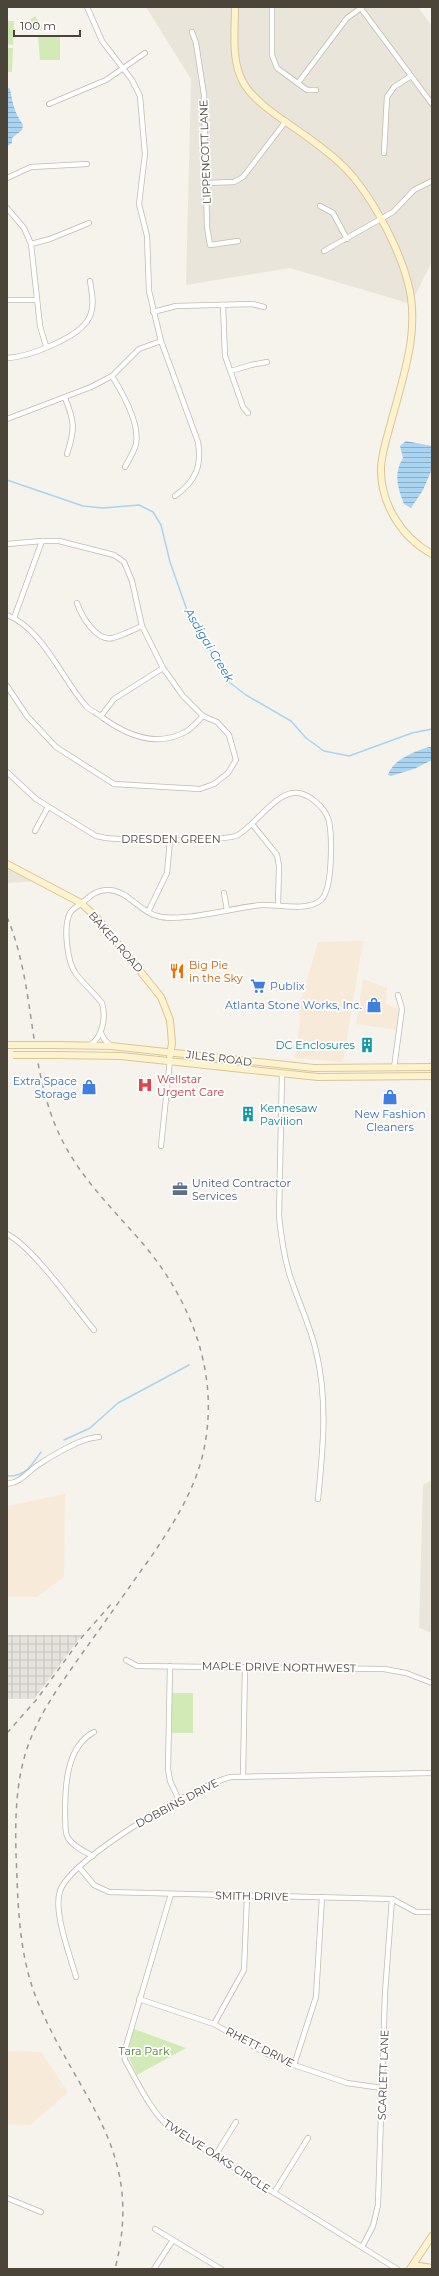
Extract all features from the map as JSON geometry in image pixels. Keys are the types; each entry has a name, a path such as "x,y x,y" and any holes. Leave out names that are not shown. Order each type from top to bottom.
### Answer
{"street":[{"path":"87,7 102,41 122,69 132,80 140,96 145,154 139,204 147,236 149,292 161,340 198,442 201,459 195,476 184,490 175,496"},
{"path":"235,7 236,60 241,78 253,95 331,156 358,183 396,250 406,275 412,303 413,319 411,341 383,458 384,490 391,512 400,526 416,543 432,554"},
{"path":"272,7 272,56 277,68 307,90 316,90"},
{"path":"298,83 347,18 361,7 432,104"},
{"name":"LIPPENCOTT LANE","path":"192,32 196,43 204,95 207,227 210,245 238,241"},
{"path":"50,104 106,80 145,53"},
{"path":"384,153 387,97 394,87 411,76"},
{"path":"206,183 234,182 243,177 286,120"},
{"path":"7,178 31,168 87,164"},
{"path":"324,251 393,212 414,190 432,181"},
{"path":"320,206 333,213 347,239"},
{"path":"7,208 24,228 31,244 36,300 40,326 46,346"},
{"path":"31,244 50,239 89,223"},
{"path":"7,358 17,358 65,339 83,327 89,317 93,300 90,281"},
{"path":"7,300 36,300"},
{"path":"153,312 176,306 253,304 264,307"},
{"path":"223,305 225,356 243,407 248,413"},
{"path":"7,419 65,398 112,376 139,349 161,340"},
{"path":"231,371 267,362"},
{"path":"112,376 121,389 135,428 136,442 132,455 125,466"},
{"path":"65,398 74,418 73,435 67,454"},
{"path":"14,618 42,541"},
{"path":"7,544 59,541 114,555 124,562 132,581 142,626 163,668 183,696 203,716 218,722 229,735 236,760 228,773 214,784 200,789 114,784 56,747 27,716 7,686"},
{"path":"77,603 81,614 89,626 103,636 111,638 142,626"},
{"path":"7,615 14,618 30,631 65,675 86,707 117,728 135,737 153,739 169,738 188,730 203,716"},
{"path":"101,716 114,699 163,668"},
{"name":"DRESDEN GREEN","path":"7,772 9,778 29,794 48,807 100,837 170,840 232,838 252,824 285,795 294,792 307,795 328,817 330,864 328,887 325,895 318,902 311,905 278,905 227,910 174,918 158,916 148,912 124,894 114,890 94,893 73,909 68,918 66,930 67,942 75,973 103,1005 101,1033"},
{"path":"35,831 48,807"},
{"path":"252,824 277,855 279,866 278,905"},
{"path":"148,912 167,873 170,840"},
{"name":"BAKER ROAD","path":"7,864 81,903 98,920 162,997 170,1020 170,1060"},
{"path":"224,892 227,910"},
{"path":"394,1068 402,1009 398,996"},
{"path":"90,1045 97,1041 101,1033"},
{"path":"101,1033 104,1039 111,1046"},
{"name":"JILES ROAD","path":"10,1045 56,1044 111,1046 306,1067 432,1067"},
{"name":"JILES ROAD","path":"10,1055 106,1055 336,1077 432,1076"},
{"path":"161,1146 170,1060"},
{"path":"282,1073 280,1216 282,1238 290,1275 316,1350 323,1390 324,1432 318,1499"},
{"path":"7,1234 18,1241 39,1263 94,1330"},
{"path":"7,1484 22,1480 45,1460 88,1439 99,1437"},
{"name":"MAPLE DRIVE NORTHWEST","path":"126,1660 137,1666 394,1670 432,1683"},
{"path":"170,1666 168,1769 170,1781 179,1800"},
{"path":"243,1777 246,1667"},
{"path":"93,1856 69,1839 66,1833 65,1796 68,1775 73,1757 83,1739 94,1732"},
{"name":"DOBBINS DRIVE","path":"76,1977 58,1904 60,1889 79,1867 130,1828 213,1782 231,1777 432,1773"},
{"name":"SMITH DRIVE","path":"79,1867 94,1885 109,1892 392,1899 416,1912 432,1912"},
{"name":"TWELVE OAKS CIRCLE","path":"171,1894 124,2053 125,2060 161,2120 170,2128 397,2269"},
{"path":"214,2024 244,1970 247,1896"},
{"path":"294,2065 316,1996 322,1897"},
{"name":"SCARLETT LANE","path":"362,2247 373,2226 378,2205 385,1993 392,1899"},
{"name":"RHETT DRIVE","path":"139,1999 214,2024 267,2054 294,2065 347,2083 382,2088"},
{"path":"215,2156 236,2122"},
{"path":"274,2193 308,2138"},
{"path":"7,2198 41,2212"},
{"path":"156,2229 221,2269"},
{"path":"411,2267 432,2236"},
{"path":"154,2269 173,2240"},
{"path":"411,2267 432,2268"}],"shaded area":[{"path":"146,7 418,7 432,26 432,261 411,304 290,268 186,285 191,79"},
{"path":"7,863 42,881 7,883"},
{"path":"363,941 343,1062 295,1058 300,1020 299,1008 318,942"},
{"name":"Atlanta Stone Works, Inc.","path":"363,979 387,988 386,1004 398,1009 396,1030 356,1024"},
{"path":"432,1480 432,1633 419,1628 423,1485"},
{"path":"65,1494 64,1577 37,1597 7,1597 7,1506"},
{"path":"7,1635 82,1635 34,1699 7,1699"},
{"path":"7,2051 41,2052 68,2092 30,2125 7,2124"}],"green space":[{"path":"35,16 42,26 41,30 31,29 31,19"},
{"path":"7,21 14,21 13,45 7,44"},
{"path":"38,36 60,36 60,60 40,60"},
{"path":"7,48 13,48 12,72 7,72"},
{"path":"172,1693 193,1693 193,1733 172,1733"},
{"name":"Tara Park","path":"134,2029 186,2048 137,2075 127,2054"}],"water":[{"path":"7,87 10,89 14,108 23,125 22,130 12,138 12,143 7,146"},
{"path":"406,441 432,446 432,469 423,490 411,508 404,504 397,475 403,458 400,446"},
{"path":"432,747 432,760 414,769 391,776 388,775 395,764 400,760 412,753"}],"waterway":[{"name":"Asdigai Creek","path":"7,480 83,506 103,508 139,505 153,512 161,525 170,562 188,613 229,682 246,695 291,721 306,738 324,751 349,756 412,733 432,729"},
{"path":"64,1440 90,1428 118,1403 189,1365"},
{"path":"7,1476 13,1476 23,1472 31,1466 41,1452"}],"railway":[{"path":"7,917 17,944 23,972 43,1086 51,1114 62,1140 70,1155 89,1182 144,1245 173,1286 195,1331 207,1380 207,1430 204,1448 200,1465 187,1497 151,1557 47,1705 29,1743 21,1770 17,1797 17,1890 20,1927 26,1964 37,2000 53,2035 88,2097 103,2127 115,2157 122,2190 122,2227 115,2269"},
{"path":"7,1733 37,1699 82,1637 114,1601"}],"place":[{"name":"Big Pie in the Sky","path":"177,971"},
{"name":"Publix","path":"258,986"},
{"name":"Atlanta Stone Works, Inc.","path":"374,1005"},
{"name":"DC Enclosures","path":"367,1045"},
{"name":"Wellstar Urgent Care","path":"145,1085"},
{"name":"Extra Space Storage","path":"89,1087"},
{"name":"New Fashion Cleaners","path":"390,1097"},
{"name":"Kennesaw Pavilion","path":"248,1114"},
{"name":"United Contractor Services","path":"180,1189"}]}
